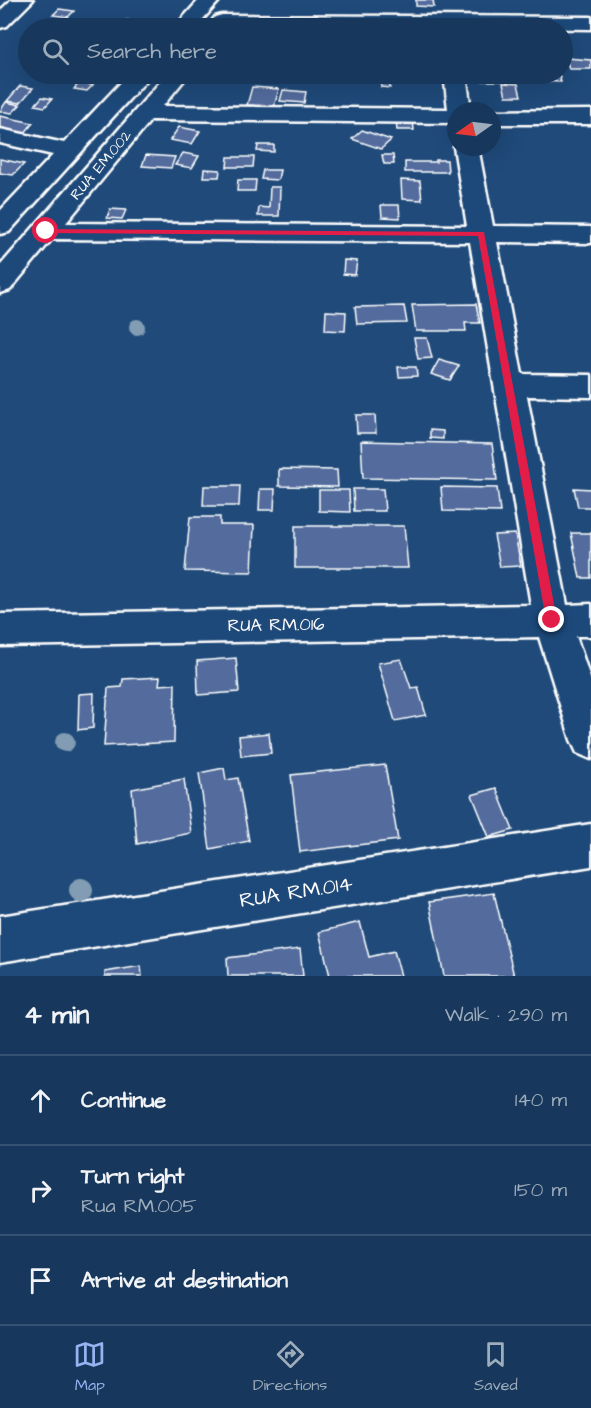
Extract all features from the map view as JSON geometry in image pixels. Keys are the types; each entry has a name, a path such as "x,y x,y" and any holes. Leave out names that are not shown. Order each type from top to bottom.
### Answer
{"street":[{"path":"0,22 23,0"},
{"path":"193,18 210,0"},
{"path":"225,18 241,0"},
{"path":"448,0 448,18"},
{"path":"573,23 591,23"},
{"name":"RUA EM.002","path":"0,226 132,84"},
{"name":"RUA EM.002","path":"0,284 170,84"},
{"path":"456,84 459,102"},
{"path":"145,113 447,116"},
{"path":"501,117 591,117"},
{"path":"0,136 68,151"},
{"path":"468,156 552,620 591,740"},
{"path":"46,231 591,235"},
{"path":"509,385 591,386"},
{"name":"RUA RM.016","path":"0,630 591,620"},
{"name":"RUA RM.014","path":"0,939 591,845"}],"building":[{"path":"416,0 433,0 434,7 416,6"},
{"path":"59,9 74,11 68,17 53,15"},
{"path":"573,59 591,60 591,69 573,69"},
{"path":"78,84 93,85 87,91 74,89"},
{"path":"381,84 390,84 390,88 381,87"},
{"path":"503,84 518,84 521,96 506,96"},
{"path":"20,86 33,88 20,103 7,101"},
{"path":"252,87 279,89 274,107 247,105"},
{"path":"283,90 306,92 304,103 280,101"},
{"path":"42,97 52,99 45,107 35,105"},
{"path":"6,102 20,105 12,113 0,111"},
{"path":"0,116 33,123 24,134 0,129"},
{"path":"396,121 413,121 414,130 397,130"},
{"path":"179,127 200,131 192,144 170,140"},
{"path":"362,130 391,140 381,149 352,139"},
{"path":"258,145 274,145 274,152 257,151"},
{"path":"183,153 199,156 192,168 175,165"},
{"path":"146,155 175,157 171,168 142,166"},
{"path":"382,155 393,155 394,164 384,164"},
{"path":"228,157 254,157 253,167 227,167"},
{"path":"0,159 24,164 13,175 0,173"},
{"path":"436,160 447,160 448,172 405,172 405,162 436,162"},
{"path":"204,169 220,170 219,177 203,177"},
{"path":"263,170 280,170 278,180 261,179"},
{"path":"238,180 256,180 255,191 237,191"},
{"path":"401,180 420,181 422,200 402,199"},
{"path":"270,187 280,187 279,216 258,216 259,207 269,208"},
{"path":"381,205 399,205 400,218 382,217"},
{"path":"110,209 126,210 122,219 107,218"},
{"path":"344,260 357,261 355,275 343,274"},
{"path":"476,304 480,323 465,323 466,331 416,331 412,305"},
{"path":"404,306 407,323 357,324 355,307"},
{"path":"326,311 346,312 345,331 325,330"},
{"path":"414,338 427,338 432,358 418,359"},
{"path":"439,360 459,366 450,380 431,374"},
{"path":"398,367 416,367 417,376 399,377"},
{"path":"356,415 375,415 376,433 357,433"},
{"path":"430,430 443,431 443,439 430,438"},
{"path":"361,441 492,444 497,480 363,478"},
{"path":"279,469 337,470 338,487 279,486"},
{"path":"204,486 240,486 239,506 203,506"},
{"path":"441,487 497,488 500,512 443,511"},
{"path":"574,488 591,489 591,507 578,507"},
{"path":"260,489 275,489 274,510 259,510"},
{"path":"353,489 383,489 385,511 354,511"},
{"path":"319,490 349,490 350,512 319,511"},
{"path":"190,517 220,517 220,525 254,525 252,572 185,571"},
{"path":"295,526 404,526 408,568 295,568"},
{"path":"571,533 591,533 591,578 580,578"},
{"path":"515,534 521,566 500,567 494,535"},
{"path":"236,658 239,692 198,695 197,661"},
{"path":"401,659 411,688 418,687 426,715 395,721 378,663"},
{"path":"160,677 159,685 175,684 174,742 104,746 108,688 122,687 123,679"},
{"path":"94,693 93,728 78,730 79,694"},
{"path":"269,733 271,753 241,756 239,736"},
{"path":"385,765 398,840 300,852 291,775"},
{"path":"224,768 226,780 238,778 249,841 210,849 199,773"},
{"path":"184,779 191,833 137,844 132,789"},
{"path":"496,788 513,830 489,837 472,795"},
{"path":"494,893 514,976 444,976 429,902"},
{"path":"360,922 369,957 394,951 401,976 330,976 319,932"},
{"path":"300,949 303,976 228,976 227,958"},
{"path":"141,966 142,976 105,976 105,972"}],"route":[{"path":"46,231 482,234 552,620"}]}
